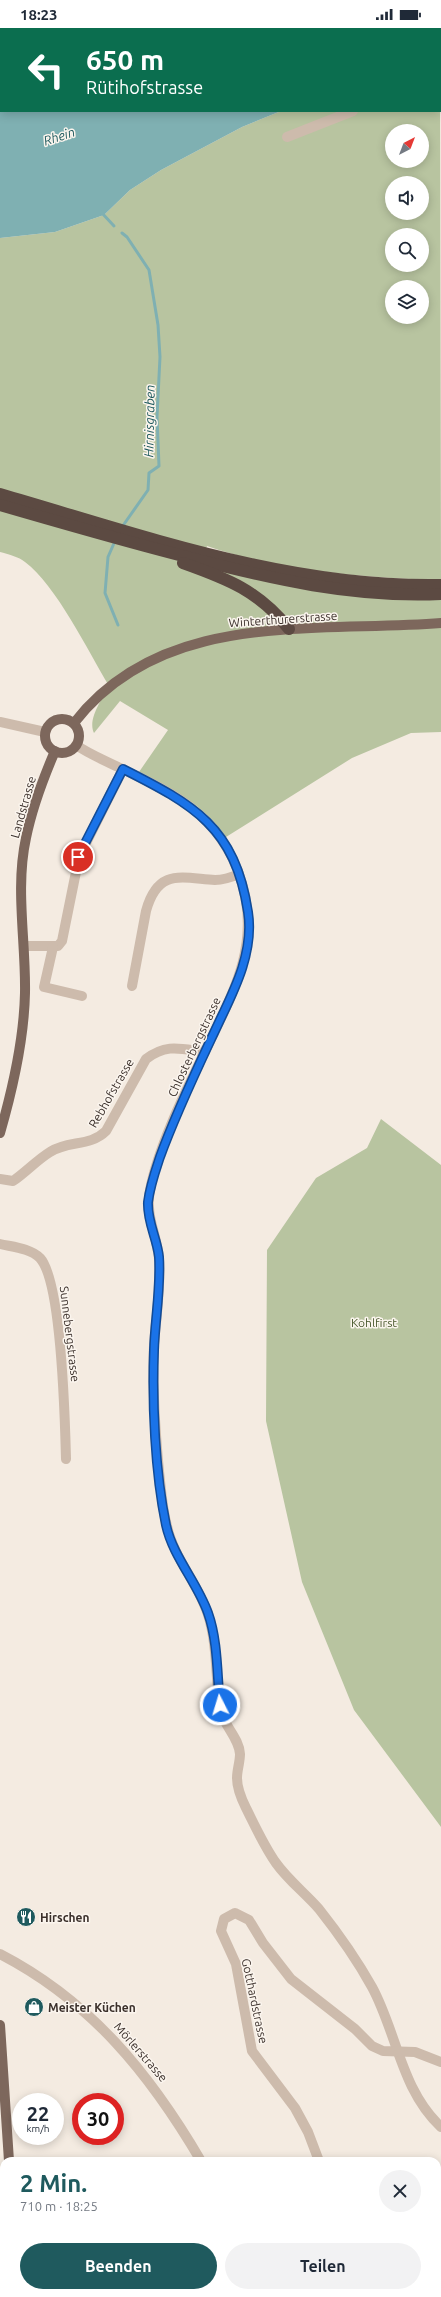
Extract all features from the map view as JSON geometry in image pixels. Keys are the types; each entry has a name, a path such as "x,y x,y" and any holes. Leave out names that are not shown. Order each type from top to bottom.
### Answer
{"highway":[{"path":"0,494 83,524 156,547 252,574 317,587 372,593 441,594"},
{"path":"0,505 83,524 112,538 307,576 372,584 441,585"},
{"path":"156,547 248,592 266,604 289,629"}],"main road":[{"name":"Winterthurerstrasse","path":"74,723 91,702 114,682 145,663 184,646 230,636 289,629 441,622"},
{"path":"66,719 74,723 79,735 76,745 69,751 55,751 46,742 45,732 49,724 56,720 66,719"},
{"name":"Landstrasse","path":"0,1133 21,1037 25,993 22,878 26,839 37,797 55,751"},
{"path":"0,2024 10,2157"}],"street":[{"path":"287,137 350,112"},
{"path":"0,722 45,732"},
{"name":"Chlosterbergstrasse","path":"76,745 173,794 203,816 223,839 239,874 249,916 244,962 231,997 166,1141 152,1182 148,1200 150,1223 159,1257 154,1351 154,1418 166,1525 174,1547 198,1593 211,1625 220,1705 225,1723 239,1748 238,1784 245,1806 276,1863 320,1911 367,1979 385,2013 397,2050 416,2094 424,2108 441,2127"},
{"path":"24,946 58,946 65,934 78,857 123,769"},
{"path":"132,986 146,911 155,891 162,884 176,877 190,876 216,880 239,874"},
{"path":"53,947 44,987 82,996"},
{"name":"Rebhofstrasse","path":"0,1179 13,1181 49,1152 63,1145 92,1142 100,1138 106,1131 146,1059 157,1051 168,1048 205,1052"},
{"name":"Sunnebergstrasse","path":"0,1244 29,1251 38,1257 47,1270 52,1290 63,1381 66,1459"},
{"name":"Gotthardstrasse","path":"317,2157 308,2132 295,2108 252,2051 236,1964 221,1931 224,1919 235,1913 244,1916 281,1968 302,1989 345,2021 372,2046 383,2051 397,2050 415,2052 441,2062"},
{"name":"Mörlerstrasse","path":"0,1954 64,1994 89,2015 121,2047 161,2096 199,2157"}],"green space":[{"path":"279,112 440,112 441,580 322,572 263,562 207,546 201,565 441,597 441,732 411,733 352,758 226,837 198,807 176,792 139,772 168,730 120,701 94,733 92,727 94,715 109,686 60,602 37,572 23,560 0,552 0,238 55,232 104,215 130,190 161,170 242,127"},
{"name":"Kohlfirst","path":"381,1119 441,1165 441,1827 354,1710 302,1582 266,1421 267,1250 316,1178 367,1148"}],"water":[{"name":"Rhein","path":"0,112 279,112 242,127 161,170 130,190 104,215 55,232 0,238"}],"waterway":[{"name":"Hirnisgraben","path":"101,212 114,226"},
{"name":"Hirnisgraben","path":"122,233 127,237 149,270 158,325 160,357 157,417 159,466 149,473 148,490 122,527"},
{"name":"Hirnisgraben","path":"115,541 108,557 105,593 118,625"}],"place":[{"name":"Hirschen","path":"26,1917"},
{"name":"Meister Küchen","path":"34,2007"}],"route":[{"path":"78,857 123,769 173,794 190,805 215,829 223,839 236,865 244,891 249,916 248,942 239,978 182,1102 166,1141 152,1182 148,1206 150,1223 159,1257 154,1351 154,1418 166,1525 174,1547 208,1612 214,1645 220,1705"}]}
